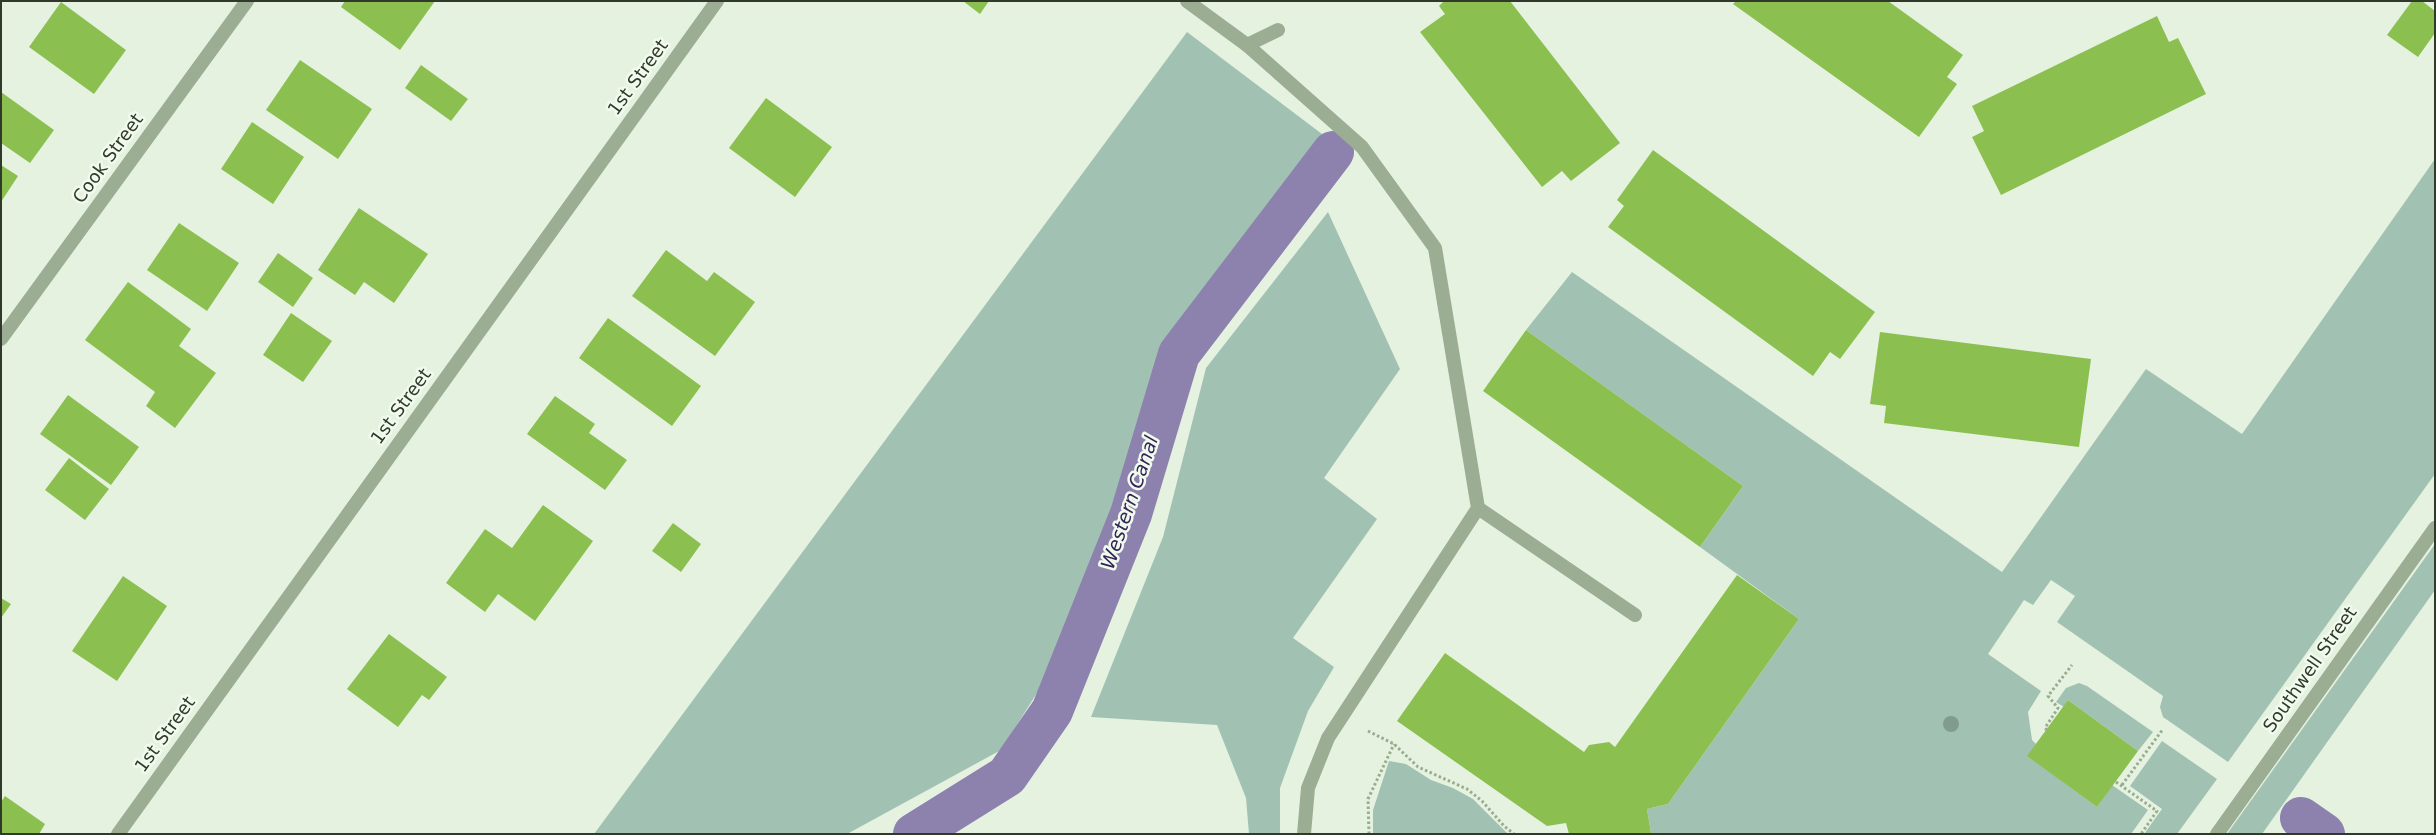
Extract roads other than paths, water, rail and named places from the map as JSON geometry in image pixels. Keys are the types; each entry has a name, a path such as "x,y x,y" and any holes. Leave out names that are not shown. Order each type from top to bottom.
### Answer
{"street":[{"name":"Cook Street","path":"1,339 247,1"},
{"name":"1st Street","path":"118,834 716,1"},
{"path":"1187,1 1247,46 1362,147 1435,248 1478,508 1328,738 1308,788 1304,834"},
{"path":"1247,46 1278,30"},
{"path":"1478,508 1635,615"},
{"name":"Southwell Street","path":"2217,834 2435,528"}],"waterway":[{"name":"Western Canal","path":"914,834 1007,776 1052,711 1131,514 1179,354 1333,152"},
{"name":"Western Canal","path":"2301,818 2324,834"}]}
